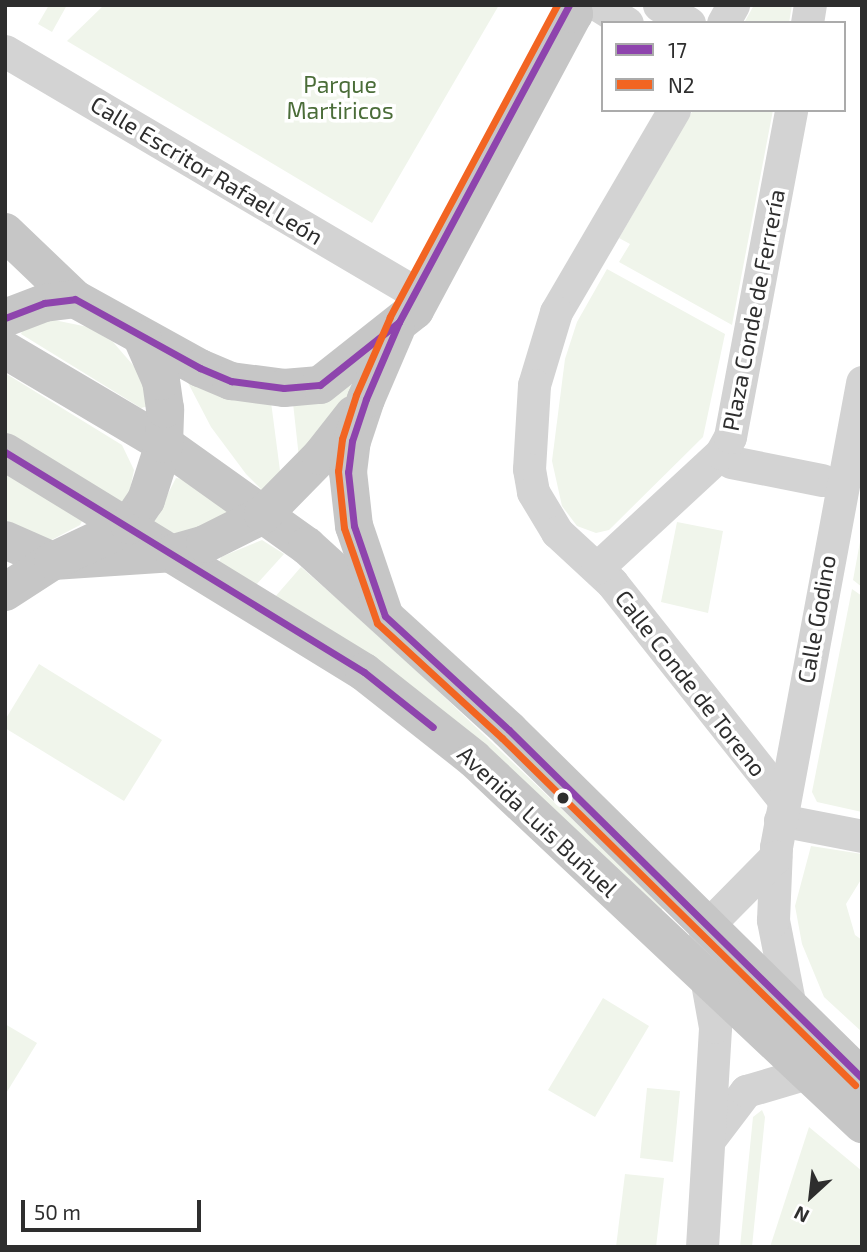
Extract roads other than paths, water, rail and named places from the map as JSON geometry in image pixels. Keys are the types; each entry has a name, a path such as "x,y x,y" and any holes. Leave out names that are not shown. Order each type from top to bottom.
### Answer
{"main road":[{"path":"385,617 349,500 352,441 404,306 564,5"},
{"path":"5,232 75,299 143,340 231,381 284,388 320,386 404,306 570,5"},
{"path":"5,318 44,303 75,299"},
{"path":"5,592 53,561 129,525 146,500 164,443 161,381 143,340"},
{"name":"Avenida Luis Buñuel","path":"5,350 164,443 307,546 509,730 705,928 862,1078"},
{"path":"5,540 53,561 174,553 235,532 263,515 321,456 366,399"},
{"name":"Avenida Luis Buñuel","path":"5,452 129,525 364,672 474,759 862,1124"}],"street":[{"path":"598,5 624,21"},
{"path":"659,5 686,21"},
{"path":"724,21 733,5"},
{"name":"Calle Escritor Rafael León","path":"5,51 404,306"},
{"path":"597,568 557,532 533,492 529,469 534,385 556,312 673,112"},
{"name":"Plaza Conde de Ferrería","path":"597,568 721,453 730,437 791,112"},
{"name":"Calle Godino","path":"791,1012 773,920 775,857 862,382"},
{"path":"731,461 822,480"},
{"name":"Calle Conde de Toreno","path":"597,568 782,810"},
{"path":"782,810 862,836"},
{"path":"702,1247 711,1137 715,1027 706,977 705,928 775,857"},
{"path":"711,1137 746,1091 807,1073"}],"park label":[{"name":"Parque Martiricos","path":"340,97"}]}
